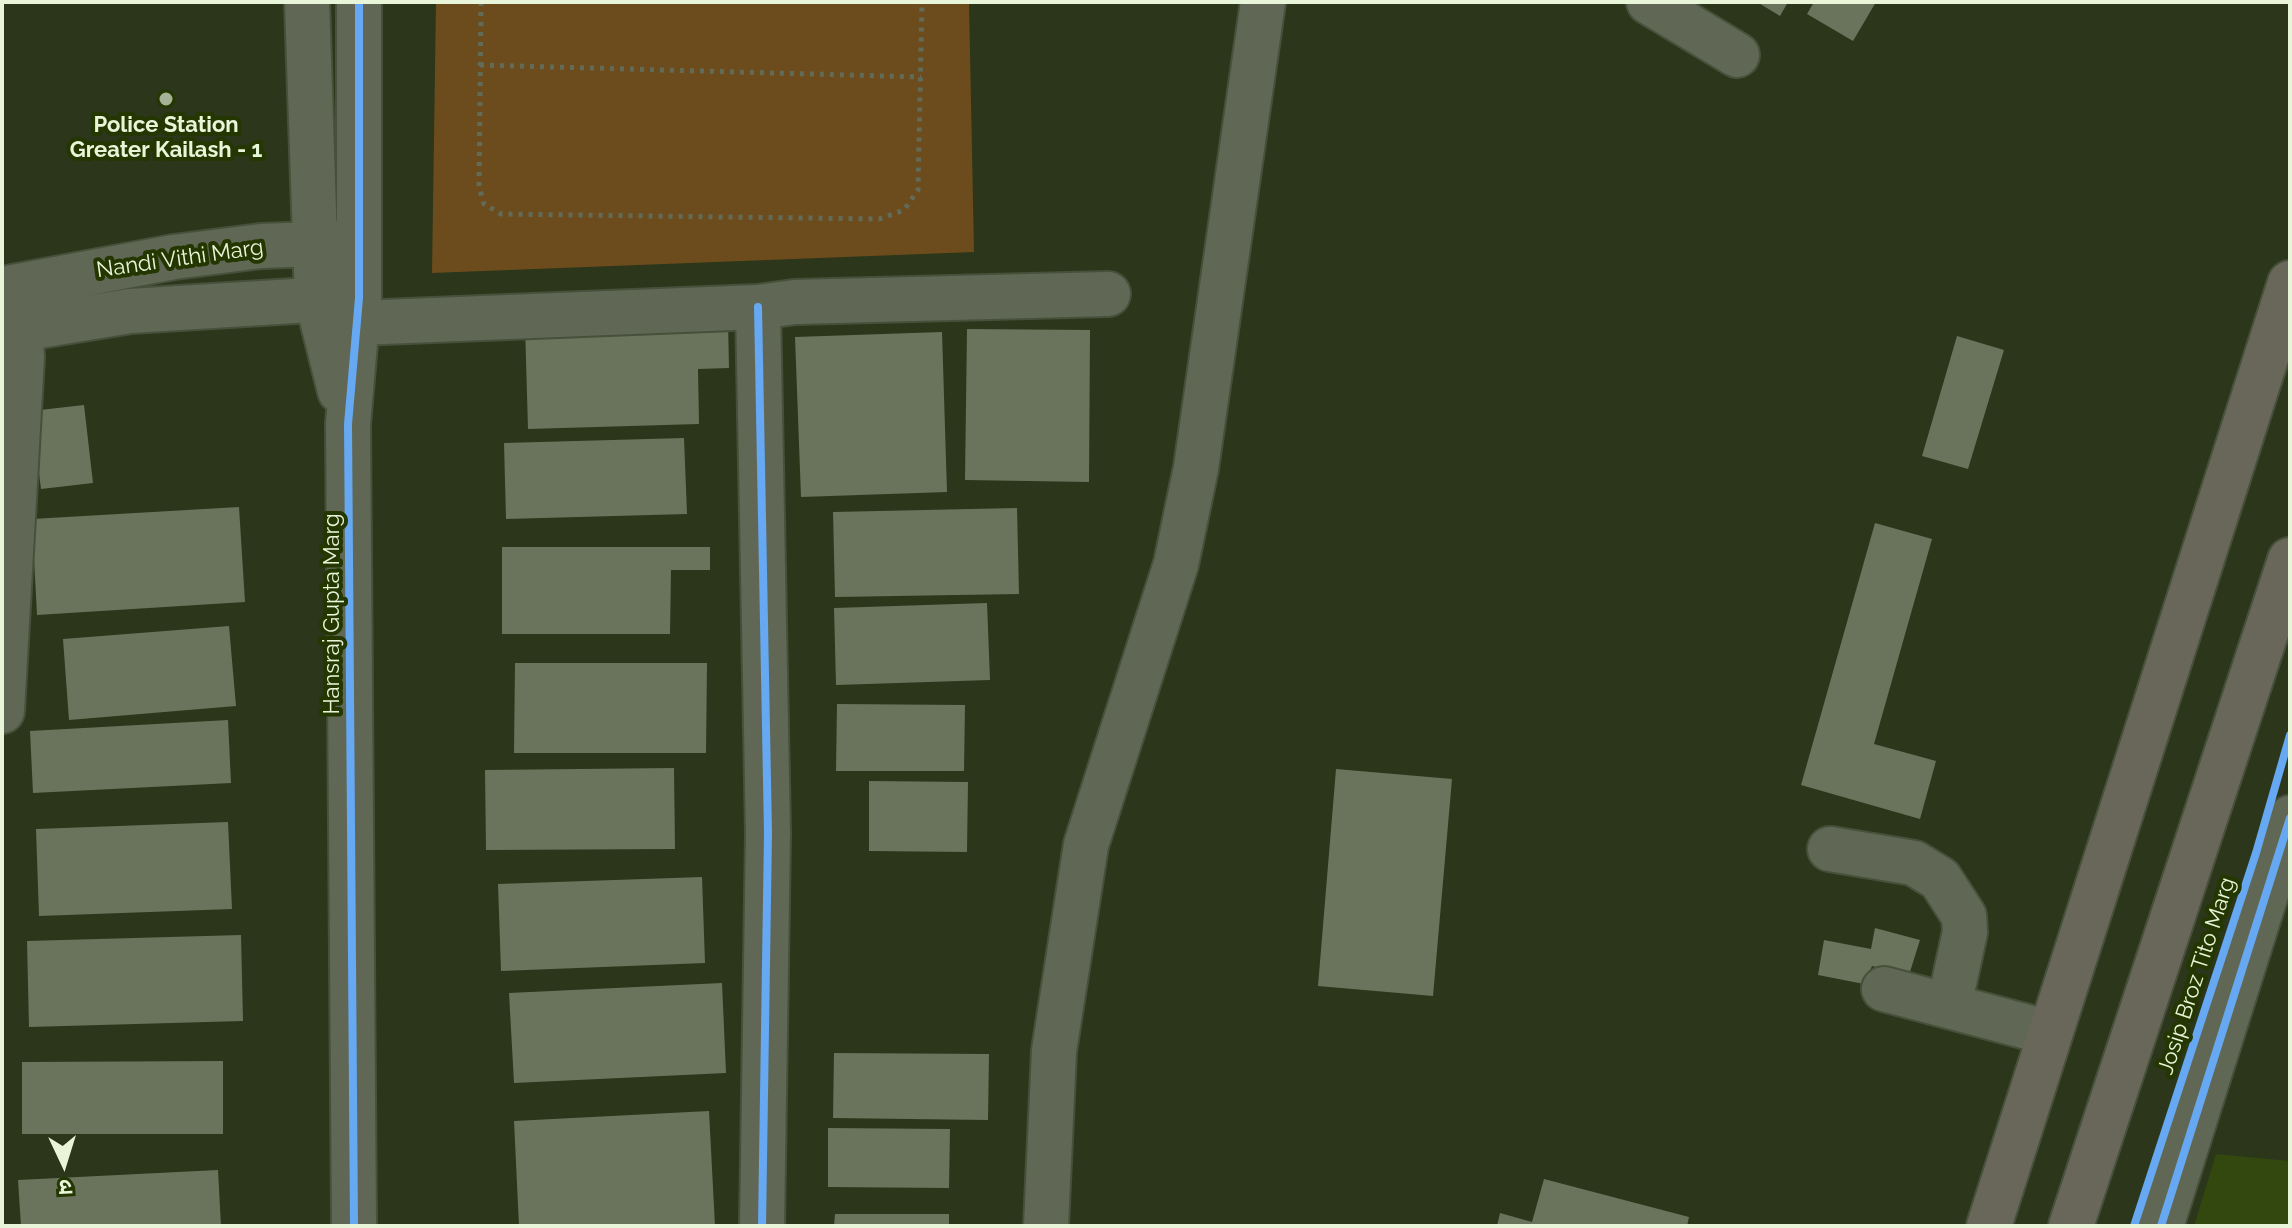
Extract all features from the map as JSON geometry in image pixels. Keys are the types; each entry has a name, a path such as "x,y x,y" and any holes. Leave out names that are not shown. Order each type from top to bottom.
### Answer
{"main road":[{"path":"1989,1226 2290,283"},
{"name":"Josip Broz Tito Marg","path":"2071,1226 2283,605 2290,560"}],"street":[{"name":"Hansraj Gupta Marg","path":"307,2 313,245 344,307"},
{"name":"Hansraj Gupta Marg","path":"354,1226 348,424 344,307 359,242 359,2"},
{"path":"1046,1226 1054,1051 1086,845 1176,564 1193,481 1263,2"},
{"path":"1649,2 1737,55"},
{"name":"Nandi Vithi Marg","path":"2,289 174,257 261,246 359,242"},
{"name":"Nandi Vithi Marg","path":"11,330 130,311 344,307 758,307 795,302 1108,294"},
{"path":"758,307 768,833 762,1226"},
{"path":"2,711 22,357 11,330"},
{"path":"2161,1226 2286,845"},
{"path":"1830,849 1914,863 1940,879 1964,916 1965,932 1949,1006"},
{"path":"1884,989 2050,1033"}],"path":[{"path":"481,2 479,187 484,204 501,214 879,219 904,210 918,190 922,2"},
{"path":"480,65 921,77"}],"shaded area":[{"path":"436,2 969,2 974,252 432,273"},
{"path":"2216,1154 2290,1161 2290,1226 2194,1226"}],"building":[{"path":"1757,2 1788,2 1780,16"},
{"path":"1814,2 1876,2 1853,41 1807,14"},
{"path":"728,320 729,368 698,369 699,424 528,429 525,326"},
{"path":"967,329 1090,330 1089,482 965,480"},
{"path":"942,332 947,492 801,497 795,337"},
{"path":"1957,336 2004,350 1968,469 1922,456"},
{"path":"84,405 93,483 41,489 31,411"},
{"path":"684,438 687,514 506,519 504,443"},
{"path":"239,507 245,602 37,615 32,519"},
{"path":"1017,508 1019,594 835,597 833,512"},
{"path":"1875,523 1932,539 1874,744 1936,761 1920,819 1801,785"},
{"path":"502,547 710,547 710,570 671,570 670,634 502,634"},
{"path":"987,603 990,680 836,685 834,608"},
{"path":"229,626 236,706 69,720 63,639"},
{"path":"515,663 707,663 706,753 514,753"},
{"path":"837,704 965,705 964,771 836,771"},
{"path":"228,720 231,783 33,793 30,731"},
{"path":"674,768 675,849 486,850 485,770"},
{"path":"1336,769 1452,779 1433,996 1318,986"},
{"path":"869,781 968,782 967,852 869,851"},
{"path":"228,822 232,909 39,916 36,829"},
{"path":"702,877 705,963 501,971 498,884"},
{"path":"1875,928 1920,940 1909,975 1872,966 1864,984 1818,975 1824,940 1871,949"},
{"path":"241,935 243,1021 29,1027 27,941"},
{"path":"722,983 726,1073 514,1083 509,993"},
{"path":"834,1053 989,1054 988,1120 833,1118"},
{"path":"223,1061 223,1134 22,1134 22,1062"},
{"path":"709,1111 715,1226 519,1226 514,1121"},
{"path":"828,1128 950,1129 949,1188 828,1187"},
{"path":"218,1170 221,1226 21,1226 18,1180"},
{"path":"1544,1179 1689,1217 1687,1226 1497,1226 1500,1213 1532,1222"},
{"path":"835,1214 949,1214 949,1226 834,1226"}],"cycle path":[{"path":"354,1226 348,424 359,298 359,2"},
{"path":"758,307 768,833 762,1226"},
{"path":"2134,1226 2256,853 2290,735"},
{"path":"2161,1226 2290,818"}],"place":[{"name":"Police Station Greater Kailash - 1","path":"166,99"}]}
